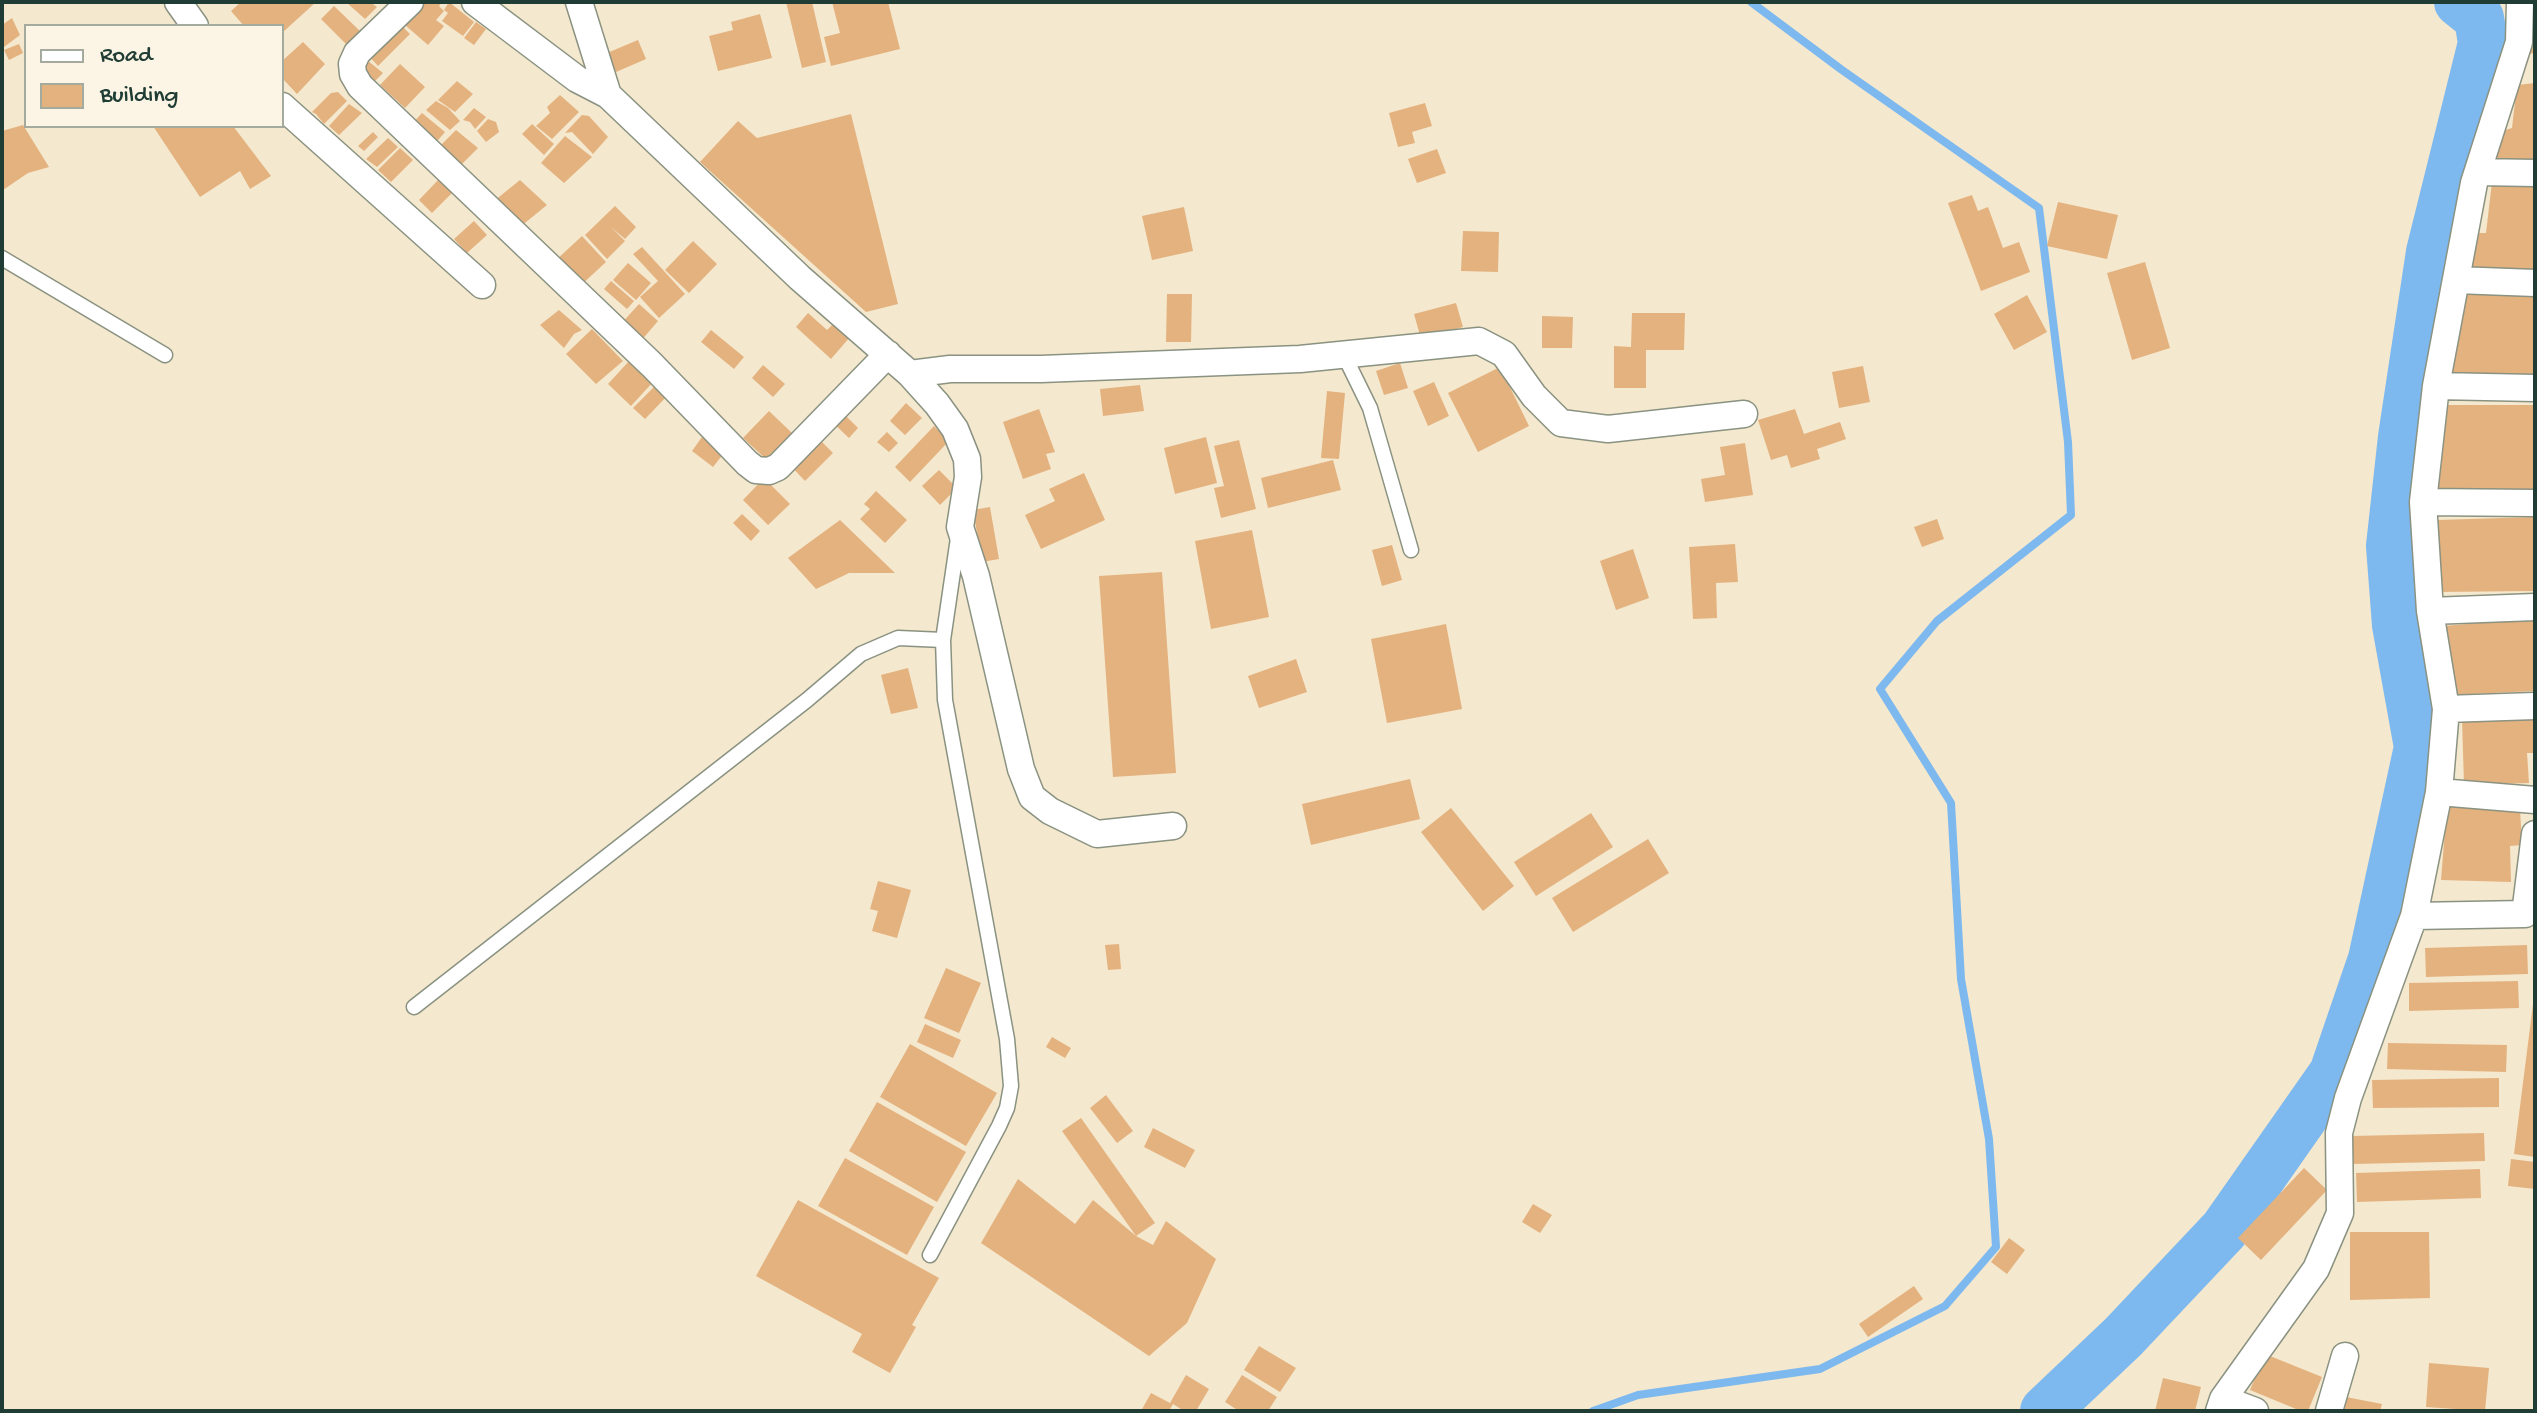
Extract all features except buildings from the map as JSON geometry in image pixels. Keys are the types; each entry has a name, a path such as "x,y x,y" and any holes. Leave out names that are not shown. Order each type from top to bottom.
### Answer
{"street":[{"path":"178,2 194,24"},
{"path":"410,2 357,53 352,64 353,74 360,86 652,365 756,470 769,471 778,467 888,354"},
{"path":"475,2 577,79 608,95 800,278 910,374 937,404 963,445 968,477 960,527 976,576 1021,769 1032,797 1050,811 1097,834 1173,826"},
{"path":"579,2 608,95"},
{"path":"2255,1411 2221,1405 2316,1269 2340,1213 2339,1133 2348,1098 2414,916 2439,792 2446,709 2430,611 2423,502 2436,386 2478,172 2522,72 2520,2"},
{"path":"284,108 482,285"},
{"path":"2478,172 2535,173"},
{"path":"2456,280 2535,283"},
{"path":"910,374 950,369 1041,369 1344,355 1479,341 1504,354 1534,396 1561,423 1608,429 1744,414"},
{"path":"2436,386 2535,388"},
{"path":"2423,502 2535,503"},
{"path":"2430,611 2535,607"},
{"path":"2446,709 2535,706"},
{"path":"2439,792 2535,800"},
{"path":"2414,916 2525,914 2535,834"},
{"path":"2329,1411 2345,1356"}],"lane":[{"path":"2,258 165,355"},
{"path":"1344,355 1370,408 1411,550"},
{"path":"930,1255 999,1126 1007,1108 1011,1086 1007,1039 945,700 943,640 960,527"},
{"path":"414,1007 807,700 861,654 898,638 943,640"}],"waterway":[{"path":"1593,1411 1638,1395 1820,1369 1945,1306 1996,1247 1989,1139 1961,979 1951,803 1880,689 1937,621 2071,515 2068,442 2039,208 1751,2"},
{"path":"2045,1411 2123,1337 2224,1230 2334,1073 2373,959 2419,747 2397,625 2391,546 2403,437 2431,252 2483,43 2479,18 2459,2"}]}
